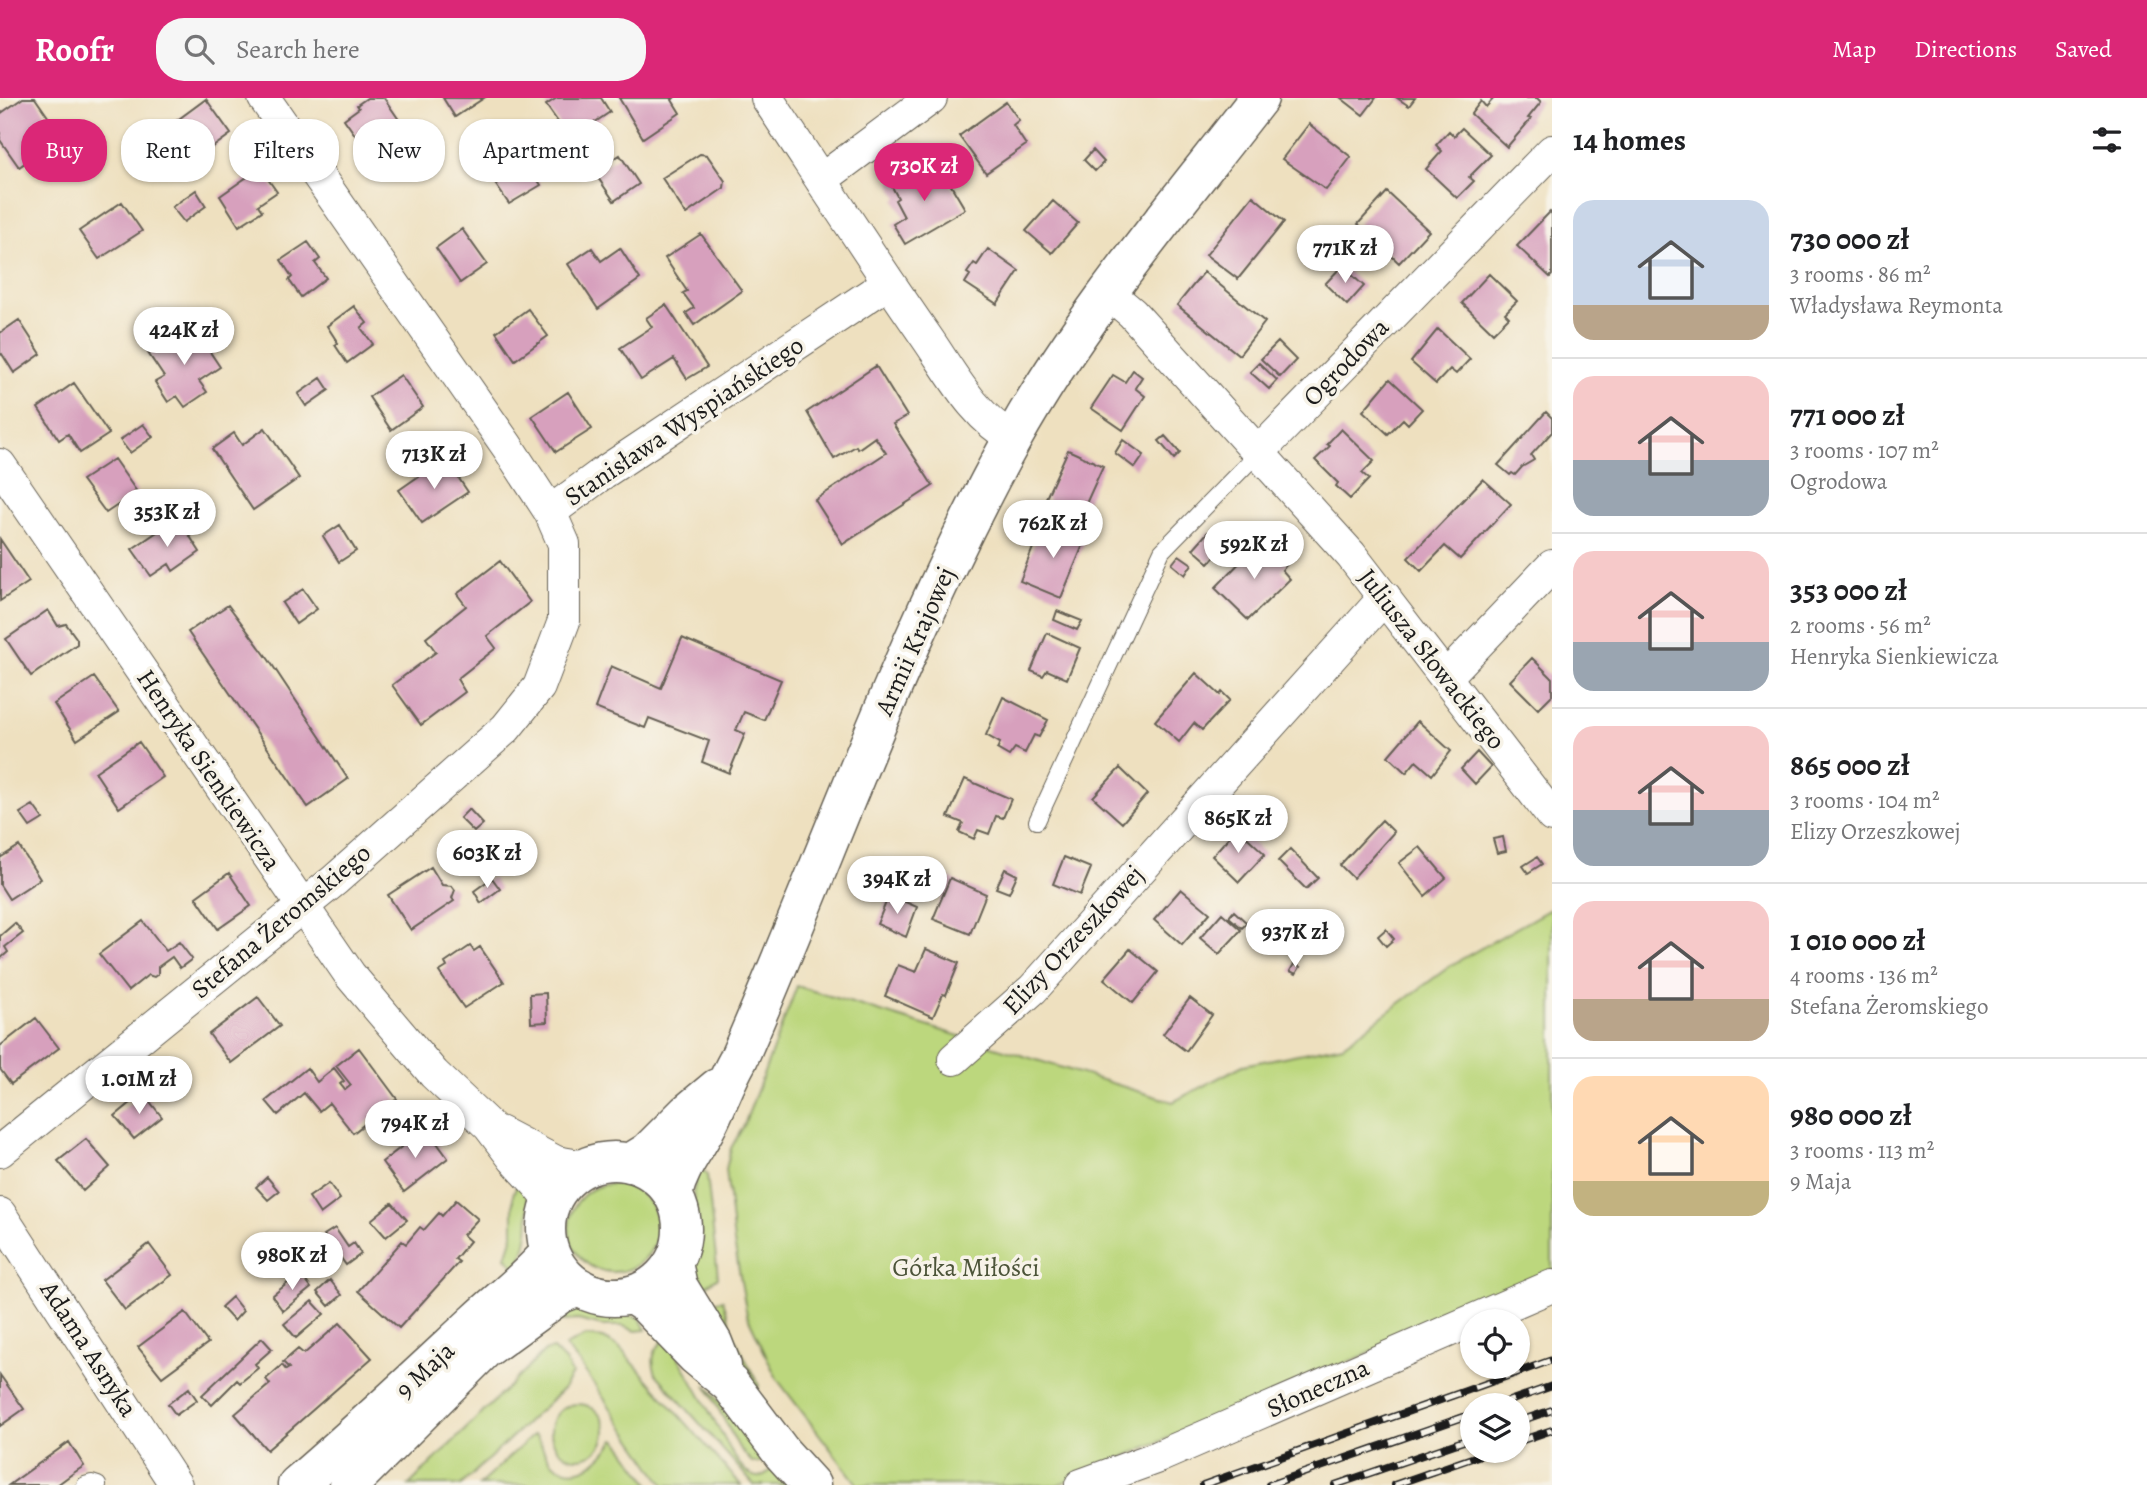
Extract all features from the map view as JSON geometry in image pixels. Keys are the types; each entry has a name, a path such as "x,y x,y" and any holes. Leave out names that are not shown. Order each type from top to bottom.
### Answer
{"street":[{"name":"Stanisława Wyspiańskiego","path":"264,98 507,446 550,512 603,473 888,283"},
{"path":"767,98 888,283 980,413 989,423 1013,438"},
{"path":"821,180 931,98"},
{"name":"Armii Krajowej","path":"673,1194 677,1175 706,1128 764,1002 850,789 923,619 1013,438 1060,361 1107,292 1259,98"},
{"name":"Ogrodowa","path":"1258,453 1552,151"},
{"name":"Juliusza Słowackiego","path":"1107,292 1132,313 1351,555 1552,816"},
{"name":"Henryka Sienkiewicza","path":"0,465 302,906 371,1002 434,1074 488,1126 546,1195 549,1209"},
{"name":"Stefana Żeromskiego","path":"0,1151 302,906 506,728 539,687 564,621 564,544 550,512"},
{"path":"1446,677 1552,566"},
{"name":"Elizy Orzeszkowej","path":"954,1059 1033,989 1385,597"},
{"name":"Armii Krajowej","path":"630,1163 648,1152 687,1113 726,1080"},
{"name":"Henryka Sienkiewicza","path":"488,1126 556,1162 585,1167"},
{"path":"600,1162 630,1163 654,1174 673,1194 680,1210 680,1244 673,1263 663,1276 649,1287 632,1295 605,1296 579,1287 567,1278 550,1252 546,1223 557,1192 569,1177 600,1162"},
{"name":"Adama Asnyka","path":"0,1214 176,1485"},
{"name":"9 Maja","path":"297,1485 550,1252"},
{"path":"673,1263 678,1286 712,1343 730,1384 782,1453 811,1485"},
{"name":"Słoneczna","path":"1081,1485 1170,1453 1552,1286"},
{"name":"9 Maja","path":"349,1485 484,1350 561,1294 579,1287"},
{"path":"632,1295 647,1305 696,1356 730,1384"}],"lane":[{"path":"1037,821 1162,551 1258,453"},
{"path":"85,1485 98,1485"}],"green space":[{"name":"Górka Miłości","path":"1552,908 1552,1276 1474,1309 1460,1309 1460,1315 1057,1485 858,1485 777,1379 747,1315 734,1242 726,1169 731,1148 744,1125 797,986 1173,1102 1243,1065 1343,1045 1453,964"},
{"path":"699,1165 707,1175 718,1277 694,1295 690,1268 699,1228 693,1193"},
{"path":"517,1184 526,1190 529,1221 527,1241 517,1270 506,1257 513,1235 513,1195"},
{"path":"604,1184 622,1184 638,1191 650,1203 657,1219 657,1237 650,1253 638,1265 622,1272 604,1272 588,1265 576,1253 569,1237 569,1219 576,1203 588,1191"},
{"path":"723,1300 735,1339 759,1386 754,1388 703,1311"},
{"path":"572,1307 640,1318 646,1330 636,1331 623,1326 602,1326 557,1318"},
{"path":"586,1336 603,1338 619,1347 741,1485 664,1485 565,1346"},
{"path":"666,1338 741,1466 754,1477 764,1475 775,1467 787,1485 754,1485 656,1374 654,1354"},
{"path":"553,1349 566,1362 572,1374 564,1388 461,1485 409,1485 545,1351"},
{"path":"706,1385 766,1457 759,1463 752,1462 739,1448"},
{"path":"578,1404 597,1412 605,1431 597,1450 578,1458 559,1450 551,1431 559,1412"},
{"path":"534,1434 551,1462 570,1471 588,1467 603,1455 615,1439 650,1485 479,1485"}],"building":[{"path":"23,98 35,98 50,119 21,119 19,167 0,140 0,114"},
{"path":"367,98 384,98 398,119 353,119 353,132 344,119 359,108 357,105"},
{"path":"443,98 484,98 455,117"},
{"path":"557,98 601,98 610,112 600,119 556,119 546,105"},
{"path":"619,98 674,98 672,100 680,113 643,138"},
{"path":"1341,98 1376,98 1363,115"},
{"path":"1397,98 1415,98 1409,106"},
{"path":"1494,98 1537,98 1541,102 1528,118 1531,119 1507,147 1471,114 1481,101 1486,107"},
{"path":"206,99 229,131 229,135 215,145 215,119 179,119"},
{"path":"1006,102 1019,120 1013,125 1026,145 986,173 959,136"},
{"path":"1309,124 1351,157 1326,190 1282,159"},
{"path":"1462,128 1491,155 1469,177 1474,181 1457,198 1426,169 1442,151 1436,145 1449,131 1454,136"},
{"path":"1093,150 1104,162 1095,171 1084,160"},
{"path":"700,154 707,155 725,181 724,188 686,214 662,178"},
{"path":"620,155 639,184 614,201 601,182 614,182 614,159"},
{"path":"917,167 926,181 943,172 965,209 905,244 893,224 904,217 890,183"},
{"path":"240,182 270,182 277,192 258,205 262,211 239,226 220,196"},
{"path":"494,182 539,182 541,185 509,204"},
{"path":"196,190 206,206 184,222 172,207"},
{"path":"1387,192 1429,231 1399,263 1358,224"},
{"path":"1253,196 1284,222 1238,279 1206,255"},
{"path":"1053,201 1078,223 1052,253 1026,231"},
{"path":"122,202 142,231 99,259 79,231"},
{"path":"1550,212 1552,275 1550,277 1517,246"},
{"path":"462,229 487,264 460,283 436,248"},
{"path":"701,234 742,291 694,325 686,313 694,308 683,293 687,291 665,258"},
{"path":"308,242 320,259 315,263 326,278 301,297 289,280 292,277 281,260"},
{"path":"592,248 601,261 620,248 640,279 598,309 568,264"},
{"path":"988,249 1019,271 997,304 965,283 970,275 967,273 974,263 977,265"},
{"path":"1342,266 1364,286 1347,305 1325,284"},
{"path":"1204,272 1265,322 1239,355 1177,305"},
{"path":"1489,274 1517,301 1505,313 1509,317 1493,333 1462,303"},
{"path":"666,305 707,367 687,379 674,359 641,380 620,348 652,327 646,318"},
{"path":"354,306 367,323 361,328 373,344 347,363 327,326"},
{"path":"528,309 548,336 515,360 496,332"},
{"path":"19,320 41,354 14,373 2,354 0,355 0,333"},
{"path":"194,328 220,367 199,381 207,392 185,407 177,396 168,402 155,382 164,377 148,353 170,338 173,342"},
{"path":"1438,329 1470,359 1456,374 1450,369 1436,384 1411,362"},
{"path":"1278,342 1296,360 1280,377 1261,359"},
{"path":"1259,363 1277,380 1269,389 1250,372"},
{"path":"876,366 907,416 893,424 933,486 843,544 815,500 886,453 875,437 858,449 856,446 834,459 807,412"},
{"path":"1133,370 1142,377 1135,388 1145,396 1123,430 1091,408 1113,375 1125,382"},
{"path":"401,375 423,407 391,430 369,397"},
{"path":"321,378 329,390 306,406 298,394"},
{"path":"1390,379 1422,409 1408,424 1403,419 1388,434 1363,411"},
{"path":"74,383 109,434 80,453 68,434 59,440 38,408"},
{"path":"568,392 592,429 556,452 532,416"},
{"path":"1546,412 1552,418 1552,432 1531,455 1534,460 1515,475 1510,475 1498,465"},
{"path":"143,424 153,437 130,453 120,440"},
{"path":"265,428 299,478 253,510 212,449 234,433 242,445"},
{"path":"1341,429 1374,461 1362,473 1369,479 1350,499 1315,460 1330,446 1327,444"},
{"path":"1165,436 1180,453 1174,459 1159,441"},
{"path":"1123,440 1144,455 1135,468 1115,453"},
{"path":"1068,450 1103,466 1075,528 1042,515 1049,499 1046,498"},
{"path":"445,458 468,492 422,523 399,490"},
{"path":"114,459 137,492 106,513 82,480"},
{"path":"1483,479 1511,504 1460,559 1445,546 1421,571 1408,558"},
{"path":"178,518 200,552 173,571 169,564 151,576 132,549"},
{"path":"1043,522 1086,538 1061,598 1020,581"},
{"path":"340,525 356,551 339,562 323,536"},
{"path":"1208,532 1224,546 1209,563 1193,549"},
{"path":"0,539 29,582 0,601"},
{"path":"1256,546 1263,553 1271,547 1288,563 1282,570 1290,579 1248,620 1215,588"},
{"path":"1179,555 1192,564 1185,575 1172,564"},
{"path":"500,561 530,602 487,636 496,648 457,679 465,692 421,725 392,685 436,652 426,638 466,606 457,594"},
{"path":"303,589 317,609 296,624 282,603"},
{"path":"228,605 269,660 348,779 308,807 188,632"},
{"path":"48,610 58,626 66,624 77,639 77,644 31,676 6,639"},
{"path":"1057,611 1082,621 1077,630 1054,620"},
{"path":"1047,633 1080,648 1067,679 1047,670 1043,676 1031,671"},
{"path":"682,638 781,680 764,720 744,712 736,730 745,734 729,773 702,762 709,741 649,718 645,728 595,708 611,666 661,688"},
{"path":"1532,658 1552,678 1552,695 1538,709 1510,681"},
{"path":"1196,673 1220,695 1222,692 1230,700 1202,730 1194,723 1179,742 1155,721"},
{"path":"94,677 119,712 77,740 54,704"},
{"path":"1003,697 1048,720 1039,737 1034,735 1025,753 1015,748 1009,756 997,749 1000,743 986,735"},
{"path":"1418,721 1451,751 1432,775 1416,761 1406,773 1388,756"},
{"path":"139,742 163,777 119,808 95,772"},
{"path":"1477,752 1491,767 1475,784 1461,769"},
{"path":"1120,768 1147,794 1122,823 1093,797"},
{"path":"965,779 1011,799 1003,818 996,816 989,834 978,830 974,839 959,832 963,823 948,817"},
{"path":"33,805 43,819 30,827 20,813"},
{"path":"469,809 483,824 474,832 460,818"},
{"path":"1382,820 1394,832 1353,878 1340,865"},
{"path":"1237,828 1265,854 1239,882 1212,856"},
{"path":"1503,837 1506,851 1497,853 1493,839"},
{"path":"19,846 40,879 9,899 0,885 0,858"},
{"path":"1420,847 1446,878 1425,896 1399,863"},
{"path":"1290,849 1318,878 1306,889 1278,861"},
{"path":"1064,857 1091,868 1080,895 1053,884"},
{"path":"1537,857 1542,864 1528,873 1523,866"},
{"path":"431,867 442,885 452,886 455,890 452,898 454,901 411,930 388,895"},
{"path":"1005,869 1017,875 1009,893 996,888"},
{"path":"229,873 251,906 218,929 196,897"},
{"path":"492,878 500,889 481,903 474,891"},
{"path":"950,878 986,894 970,934 933,919"},
{"path":"1181,889 1210,913 1182,945 1154,920"},
{"path":"889,895 917,907 906,937 877,924"},
{"path":"1234,911 1247,923 1242,928 1229,917"},
{"path":"1222,913 1241,930 1219,954 1200,938"},
{"path":"143,921 166,951 179,942 192,959 180,968 172,957 158,967 158,974 154,977 148,975 128,991 99,954"},
{"path":"15,923 23,933 5,947 8,952 0,959 0,936"},
{"path":"1386,929 1394,939 1386,946 1378,936"},
{"path":"470,946 474,951 480,947 504,982 464,1008 439,972 447,967 445,963"},
{"path":"926,949 959,963 946,995 943,994 933,1017 885,996 898,965 916,972"},
{"path":"1130,949 1158,972 1133,1003 1104,979"},
{"path":"1294,964 1300,967 1296,974 1290,971"},
{"path":"546,993 547,1022 531,1023 530,994"},
{"path":"258,997 280,1026 231,1063 209,1034"},
{"path":"1190,998 1212,1015 1186,1051 1163,1034"},
{"path":"36,1018 59,1048 11,1084 0,1069 0,1046"},
{"path":"359,1048 397,1099 353,1133 329,1103 319,1111 304,1093 278,1115 266,1101 307,1068 317,1082 334,1068 344,1081 340,1084 345,1090 351,1085 336,1066"},
{"path":"143,1093 162,1117 134,1139 115,1116"},
{"path":"426,1128 448,1158 404,1192 382,1162"},
{"path":"86,1139 110,1167 83,1191 58,1161"},
{"path":"267,1177 279,1191 268,1200 256,1187"},
{"path":"329,1183 340,1199 320,1214 309,1197"},
{"path":"456,1200 478,1219 463,1235 470,1241 455,1259 459,1262 399,1328 358,1291 402,1241 406,1244 420,1227 424,1230 439,1213 442,1216"},
{"path":"392,1203 407,1220 386,1237 371,1220"},
{"path":"335,1228 348,1247 354,1243 361,1254 346,1265 324,1235"},
{"path":"149,1244 172,1275 125,1310 102,1280"},
{"path":"300,1273 311,1288 283,1311 272,1296"},
{"path":"330,1280 342,1295 329,1306 317,1292"},
{"path":"232,1297 243,1311 234,1321 221,1307"},
{"path":"312,1301 324,1314 296,1338 284,1324"},
{"path":"185,1312 208,1343 162,1377 138,1347"},
{"path":"340,1323 372,1358 267,1450 235,1414 270,1384 266,1379 282,1365 286,1370 289,1368 283,1362 298,1349 304,1354"},
{"path":"262,1338 272,1349 255,1364 258,1368 240,1383 237,1380 212,1405 202,1395"},
{"path":"0,1375 24,1409 0,1426"},
{"path":"189,1388 197,1400 176,1415 168,1404"},
{"path":"69,1442 84,1466 57,1485 9,1485"}],"railway":[{"path":"1203,1485 1552,1360"},
{"path":"1530,1394 1552,1386"},
{"path":"1530,1418 1552,1410"},
{"path":"1269,1485 1460,1418"},
{"path":"1530,1438 1552,1430"},
{"path":"1335,1485 1460,1442"},
{"path":"1394,1485 1460,1462"}]}
